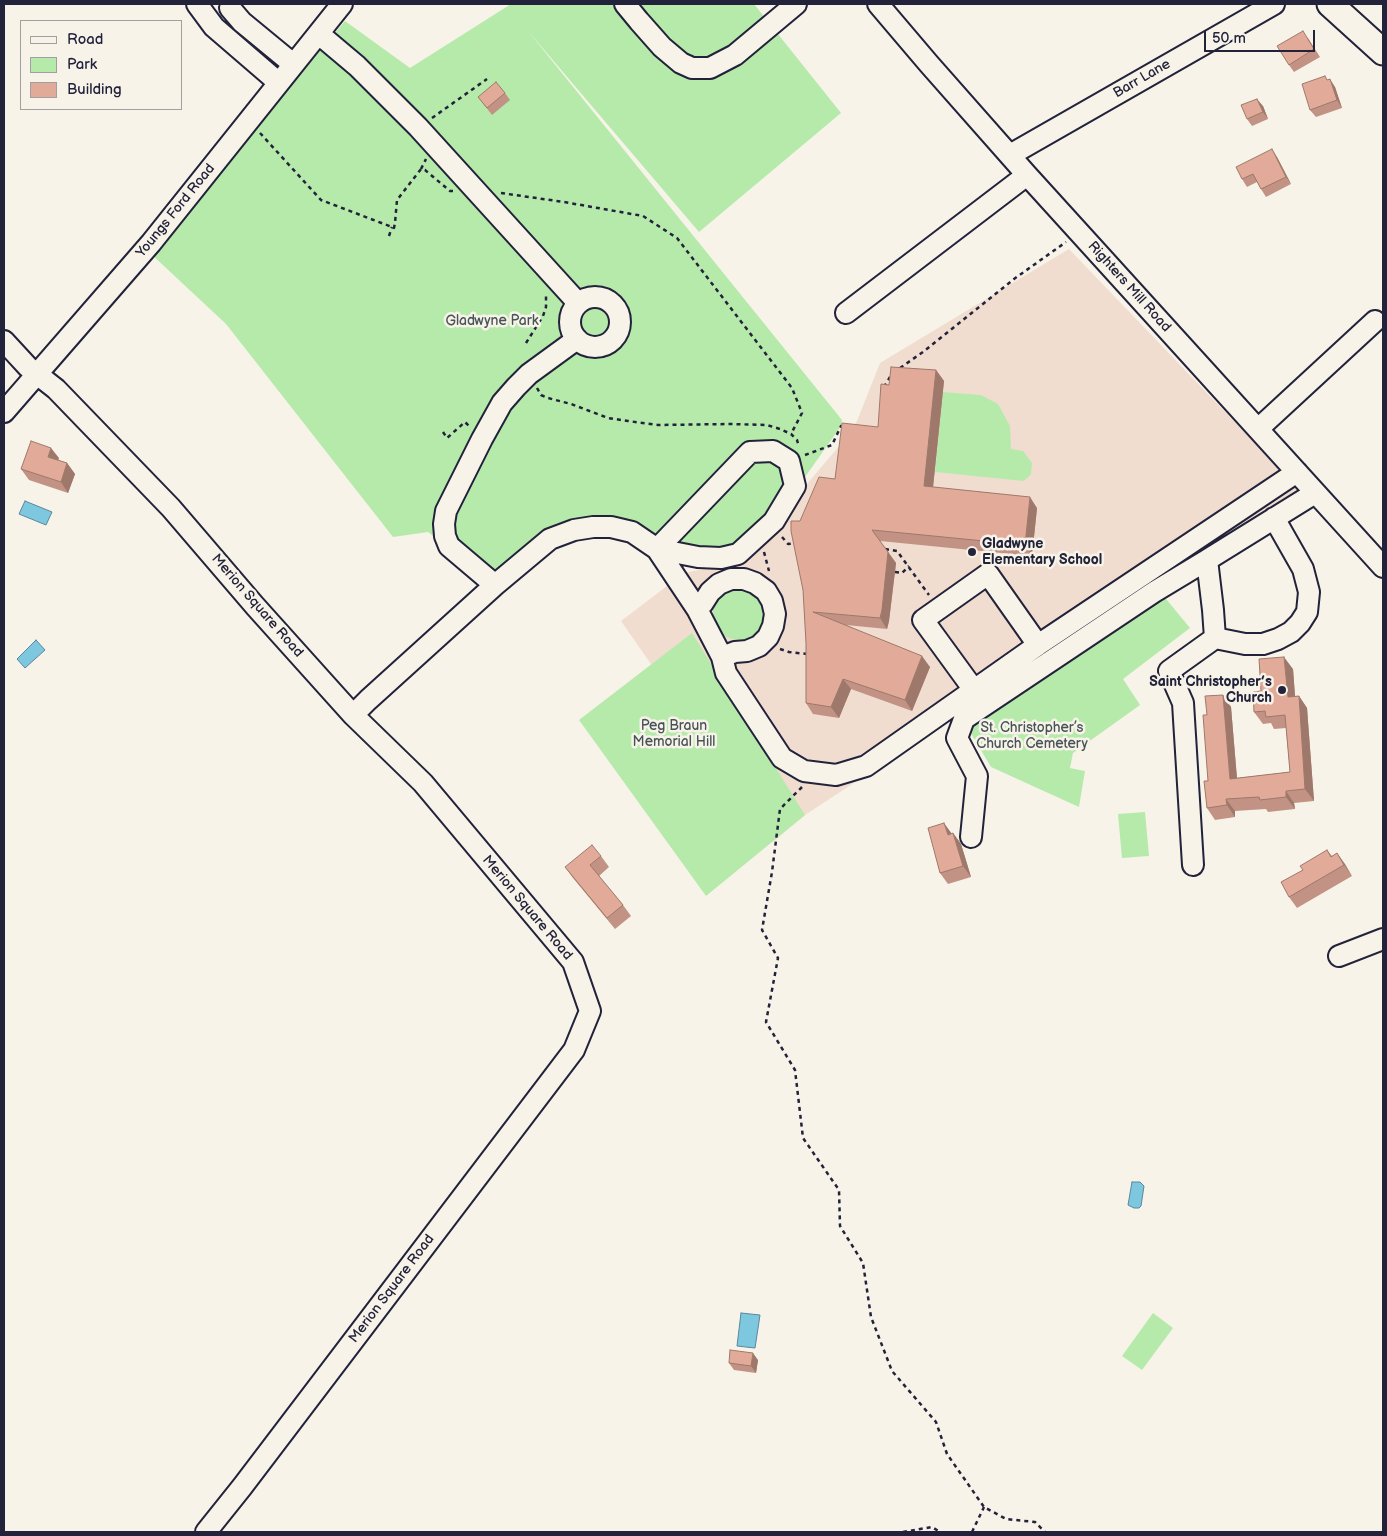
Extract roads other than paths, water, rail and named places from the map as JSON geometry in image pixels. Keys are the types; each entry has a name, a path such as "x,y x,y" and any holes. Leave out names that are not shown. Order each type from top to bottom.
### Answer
{"main road":[{"path":"1330,4 1383,52"}],"street":[{"path":"197,4 214,27 279,83"},
{"name":"Youngs Ford Road","path":"4,412 151,243 342,4"},
{"path":"625,4 662,47 681,63 692,68 710,68 735,55 796,4"},
{"name":"Righters Mill Road","path":"878,4 1027,174 1383,567"},
{"name":"Barr Lane","path":"1010,155 1274,4"},
{"path":"214,27 232,6 242,22 293,64"},
{"path":"319,34 357,66 418,127 578,304"},
{"path":"846,313 1027,174"},
{"path":"597,297 610,302 618,312 620,326 614,338 603,345 589,346 577,339 570,325 573,310 578,304 584,300 597,297"},
{"path":"1258,429 1375,322"},
{"path":"495,585 450,546 445,536 446,512 492,419 511,392 529,374 577,339"},
{"name":"Merion Square Road","path":"4,341 28,367 56,389 171,508 255,606 353,715 423,783 573,962 590,1011 574,1050 206,1532"},
{"path":"773,451 796,459 796,486 774,521 738,554 721,558 698,557 657,549 750,452 773,451"},
{"path":"353,715 495,585 550,539 574,530 611,527 632,532 657,549 697,609 722,657 726,673 782,758 804,771 836,775 866,766 1038,645 1297,472"},
{"path":"971,837 977,776 957,738 964,719 1154,592 1315,492"},
{"path":"1193,865 1183,703 1170,671 1215,638 1245,644 1263,644 1291,632 1300,623 1307,612 1309,592 1303,569 1274,518"},
{"path":"1207,560 1215,638"},
{"path":"974,690 923,620 988,574 1038,645"},
{"path":"697,609 719,584 731,579 744,579 756,583 766,591 772,602 775,614 774,626 768,637 759,646 722,657"},
{"path":"1339,956 1383,939"}],"water":[{"path":"25,501 52,512 46,525 19,514"},
{"path":"36,640 45,650 25,668 17,659"},
{"path":"1132,1182 1140,1182 1144,1186 1141,1206 1139,1208 1128,1205"},
{"path":"741,1313 760,1315 755,1348 737,1346"}],"place":[{"name":"Gladwyne Elementary School","path":"972,552"},
{"name":"Saint Christopher’s Church","path":"1282,690"}],"park label":[{"name":"Gladwyne Park","path":"492,321"},
{"name":"Peg Braun Memorial Hill","path":"674,734"},
{"name":"St. Christopher’s Church Cemetery","path":"1032,736"}]}
